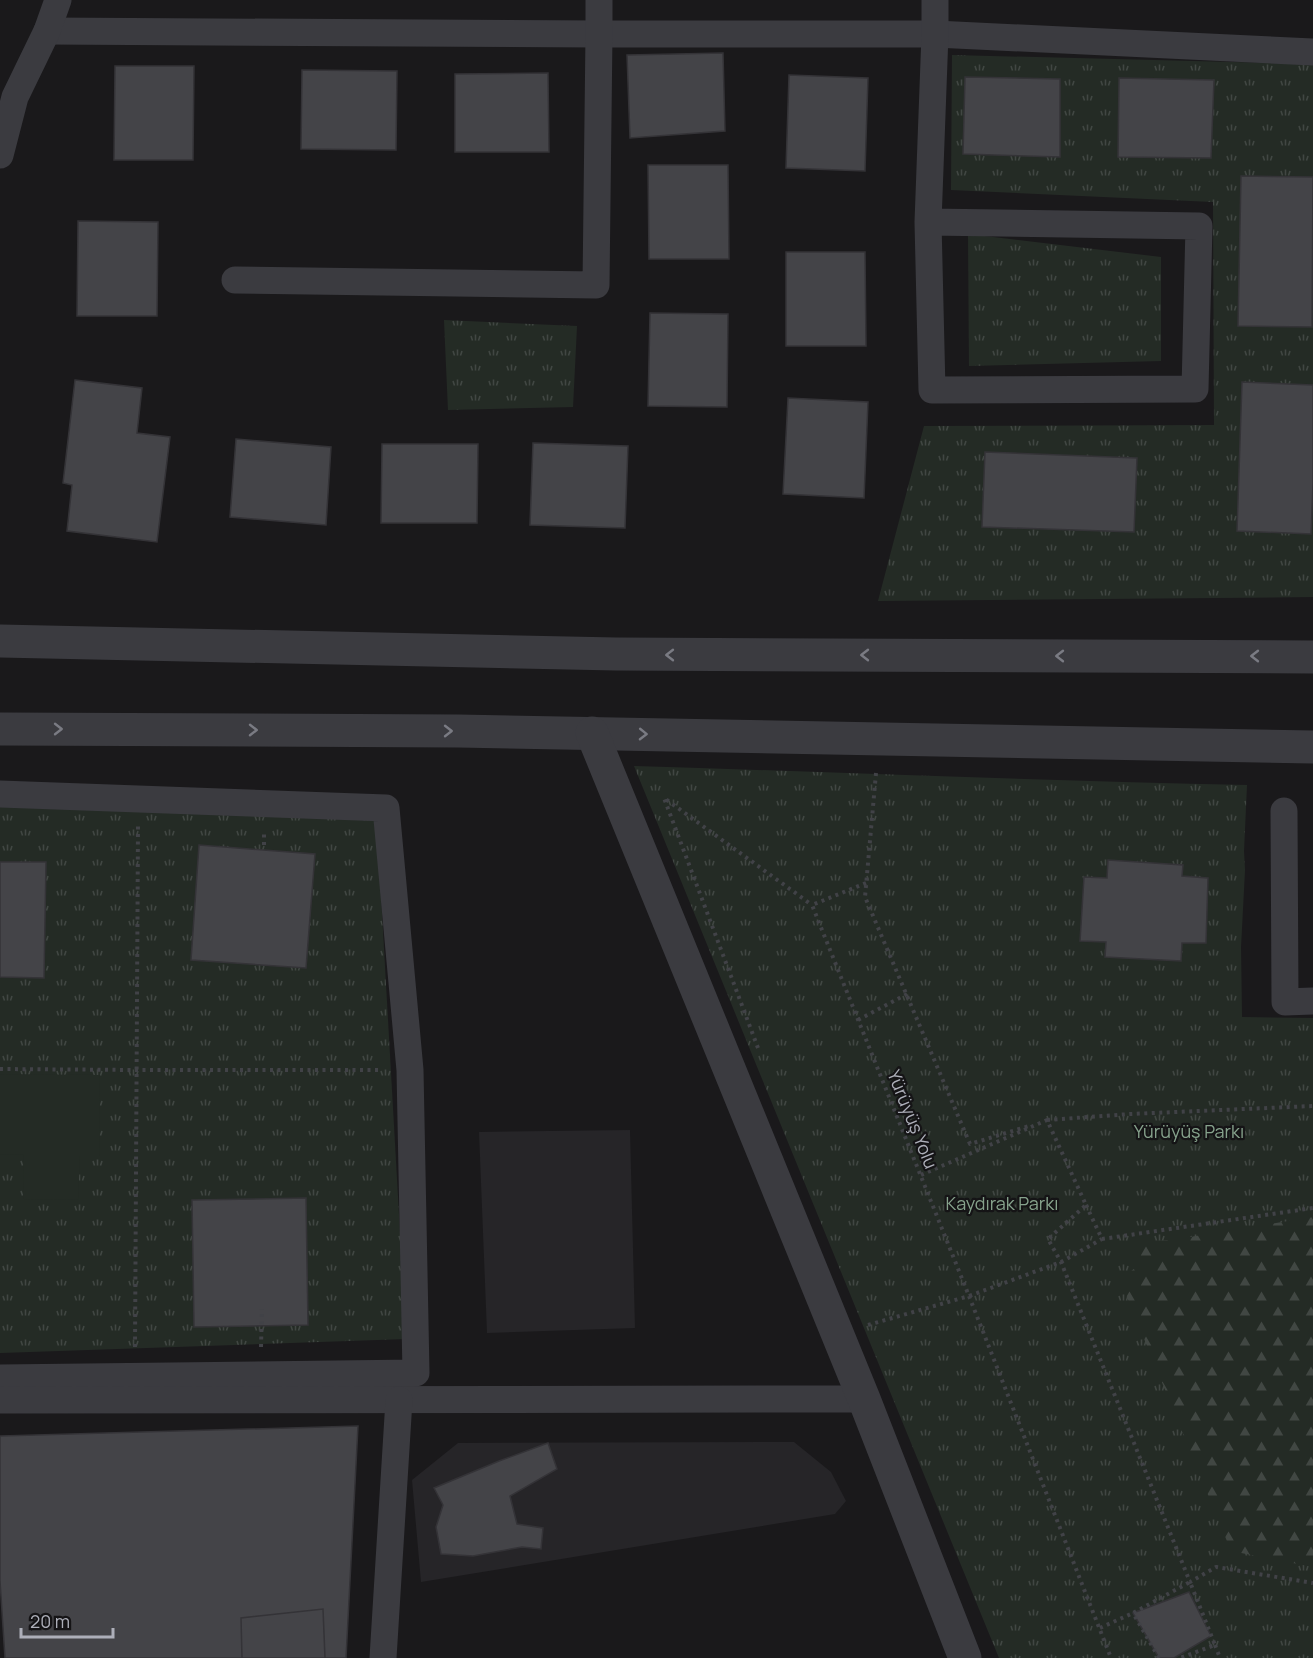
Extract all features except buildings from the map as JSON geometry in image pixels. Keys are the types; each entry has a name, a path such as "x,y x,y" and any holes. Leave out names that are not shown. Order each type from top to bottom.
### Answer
{"street":[{"path":"0,155 15,97 47,31 58,0"},
{"path":"235,280 596,285 598,0"},
{"path":"928,222 1199,226 1195,389 932,390 928,222 936,34 935,0"},
{"path":"47,31 936,34 1313,52"},
{"path":"0,641 616,654 1313,657"},
{"path":"0,729 592,733 1313,747"},
{"path":"592,733 864,1399 965,1658"},
{"path":"0,794 386,808 410,1070 417,1373 0,1378"},
{"path":"1284,811 1285,1002 1313,1000"},
{"path":"0,1400 864,1399"},
{"path":"383,1658 399,1400"}],"path":[{"path":"876,773 865,897 970,1144 1047,1120 1313,1106"},
{"path":"759,1051 664,798 812,904 866,883"},
{"path":"135,1376 138,799"},
{"name":"Yürüyüş Yolu","path":"812,904 1111,1658"},
{"path":"858,1020 906,994"},
{"path":"0,1069 410,1070"},
{"path":"921,1175 1047,1120"},
{"path":"1047,1120 1102,1239"},
{"path":"1086,1205 1048,1239 1061,1262 1220,1658"},
{"path":"863,1326 969,1296 1061,1262 1102,1239 1313,1208"},
{"path":"261,1354 262,1308"},
{"path":"1100,1628 1133,1614 1216,1567 1313,1583"},
{"path":"1133,1614 1159,1658"},
{"path":"1180,1658 1215,1645"}],"shaded area":[{"path":"630,1130 635,1328 487,1333 479,1132"},
{"path":"794,1442 831,1472 846,1501 835,1514 421,1582 412,1480 458,1443"}],"green space":[{"path":"952,55 1313,64 1313,597 878,601 924,426 1214,425 1213,202 951,190"},
{"path":"968,234 1161,257 1161,361 969,366"},
{"path":"444,320 577,326 573,407 448,410"},
{"path":"634,766 1247,785 1241,947 1242,1017 1313,1018 1313,1658 999,1658","holes":["1183,865 1182,876 1207,878 1206,942 1182,943 1181,961 1105,957 1106,942 1080,940 1084,877 1107,878"]},
{"path":"0,799 376,807 406,1339 0,1353"},
{"path":"0,1074 100,1075 99,1156 80,1156 78,1200 23,1199 24,1155 0,1154"},
{"path":"1313,1217 1313,1567 1231,1551 1120,1280 1135,1268 1124,1243 1171,1240"}],"park label":[{"name":"Yürüyüş Parkı","path":"1189,1131"},
{"name":"Kaydırak Parkı","path":"1002,1203"}]}
